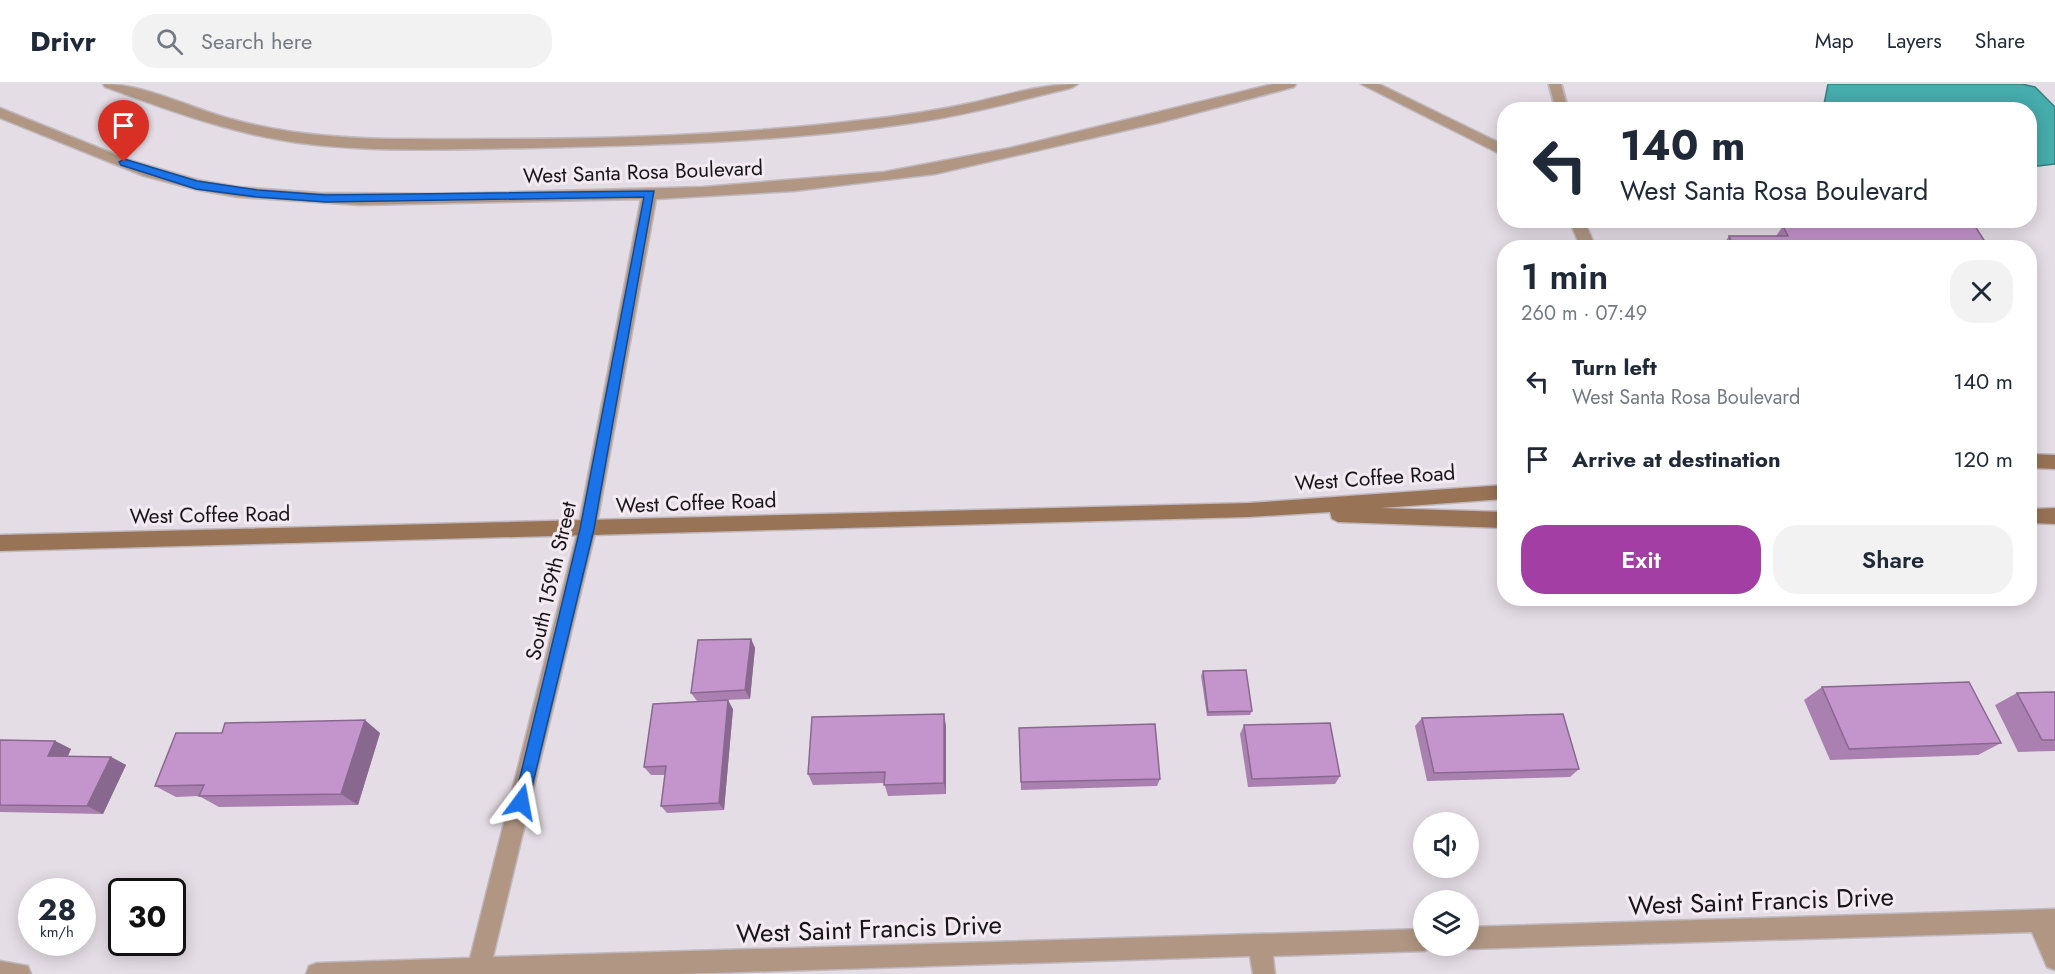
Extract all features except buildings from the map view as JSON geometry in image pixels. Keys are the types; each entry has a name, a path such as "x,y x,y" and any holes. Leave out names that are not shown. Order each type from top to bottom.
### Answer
{"street":[{"name":"West Santa Rosa Boulevard","path":"110,84 194,114 299,138 357,142 467,143 743,135 832,129 915,118 1071,84"},
{"name":"West Santa Rosa Boulevard","path":"0,113 124,162 186,182 257,194 349,199 650,193 768,189 883,177 964,164 1176,115 1289,84"},
{"path":"1368,84 1497,148"},
{"name":"South 159th Street","path":"477,972 502,882 587,529 650,193"},
{"path":"2037,461 2055,462"},
{"name":"West Coffee Road","path":"0,543 1249,510 1497,492"},
{"name":"West Coffee Road","path":"1249,510 1497,520"},
{"path":"2037,516 2055,516"},
{"path":"2046,920 2055,959"},
{"name":"West Saint Francis Drive","path":"1479,938 2046,920"},
{"name":"West Saint Francis Drive","path":"317,974 477,972 1413,940"},
{"path":"1260,945 1264,974"},
{"path":"0,972 20,974"}],"lane":[{"path":"1555,84 1560,102"}],"water":[{"path":"1828,84 2022,84 2035,87 2055,107 2055,164 2037,166 2037,102 1824,102"}],"route":[{"path":"124,162 196,185 257,194 326,199 650,193 587,529 521,802"}]}
